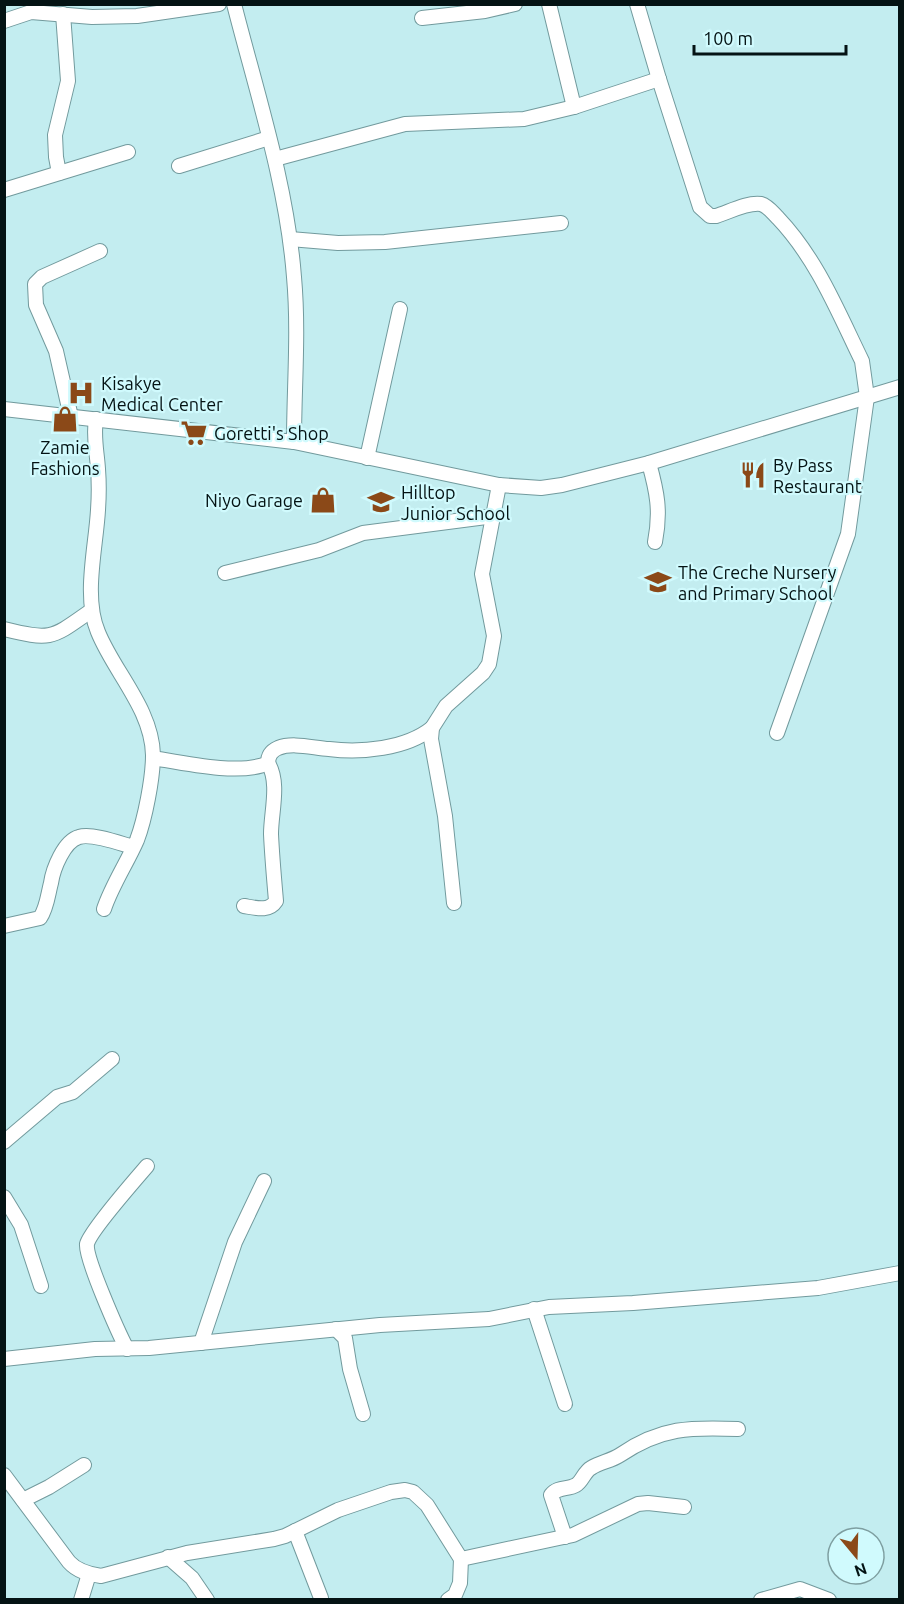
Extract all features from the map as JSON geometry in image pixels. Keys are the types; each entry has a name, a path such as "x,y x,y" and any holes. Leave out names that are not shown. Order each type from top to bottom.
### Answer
{"street":[{"path":"4,21 31,12 63,14 91,11 137,16 219,4"},
{"path":"234,4 275,159 290,239 296,309 294,442"},
{"path":"422,18 485,11 515,4"},
{"path":"549,4 574,107"},
{"path":"637,4 700,207 710,216 716,216 751,205 764,205 792,232 811,259 862,362 867,397 848,534 777,733"},
{"path":"59,174 55,135 68,81 63,14"},
{"path":"275,159 411,123 515,120 574,107 659,78"},
{"path":"179,166 269,138"},
{"path":"4,190 128,152"},
{"path":"290,239 338,243 385,242 561,223"},
{"path":"71,417 56,351 36,305 35,284 42,277 100,251"},
{"path":"367,458 400,309"},
{"path":"4,409 294,442 499,485 542,488 649,463 900,387"},
{"path":"96,419 94,434 98,469 98,510 92,610 105,648 143,715 152,742 153,758 142,823 104,909"},
{"path":"649,463 658,498 659,520 655,542"},
{"path":"397,753 431,734 446,706 483,673 489,664 494,636 482,574 499,485"},
{"path":"225,573 319,550 363,533 494,516"},
{"path":"4,629 33,636 50,636 92,610"},
{"path":"244,906 266,909 272,907 276,901 271,833 274,785 268,763 268,757 273,751 279,748 313,746 329,750 376,748 431,734"},
{"path":"431,734 445,816 454,903"},
{"path":"153,758 206,766 250,768 261,767 268,763"},
{"path":"4,926 40,918 47,900 55,865 68,844 75,838 81,836 99,838 133,847"},
{"path":"4,1142 57,1097 73,1092 112,1059"},
{"path":"127,1349 114,1325 89,1258 87,1245 98,1226 147,1166"},
{"path":"201,1343 235,1242 264,1181"},
{"path":"4,1197 21,1226 41,1286"},
{"path":"4,1359 336,1329 489,1319 534,1309 818,1288 900,1273"},
{"path":"534,1309 565,1404"},
{"path":"336,1329 345,1338 350,1369 363,1414"},
{"path":"565,1537 551,1495 557,1490 576,1485 591,1468 640,1442 661,1434 693,1428 738,1429"},
{"path":"23,1500 84,1465"},
{"path":"4,1475 69,1562 89,1574 101,1576 209,1548 273,1539 295,1532 338,1510 391,1492 405,1490 420,1497 427,1505 461,1559 460,1583 455,1595 448,1599"},
{"path":"461,1559 565,1537 638,1504 684,1507"},
{"path":"295,1532 321,1598"},
{"path":"168,1557 192,1578 207,1599"},
{"path":"81,1599 89,1574"},
{"path":"761,1599 800,1589 829,1599"}],"place":[{"name":"Kisakye Medical Center","path":"81,393"},
{"name":"Zamie Fashions","path":"65,419"},
{"name":"Goretti's Shop","path":"194,433"},
{"name":"By Pass Restaurant","path":"753,475"},
{"name":"Niyo Garage","path":"323,500"},
{"name":"Hilltop Junior School","path":"381,502"},
{"name":"The Creche Nursery and Primary School","path":"658,582"}]}
